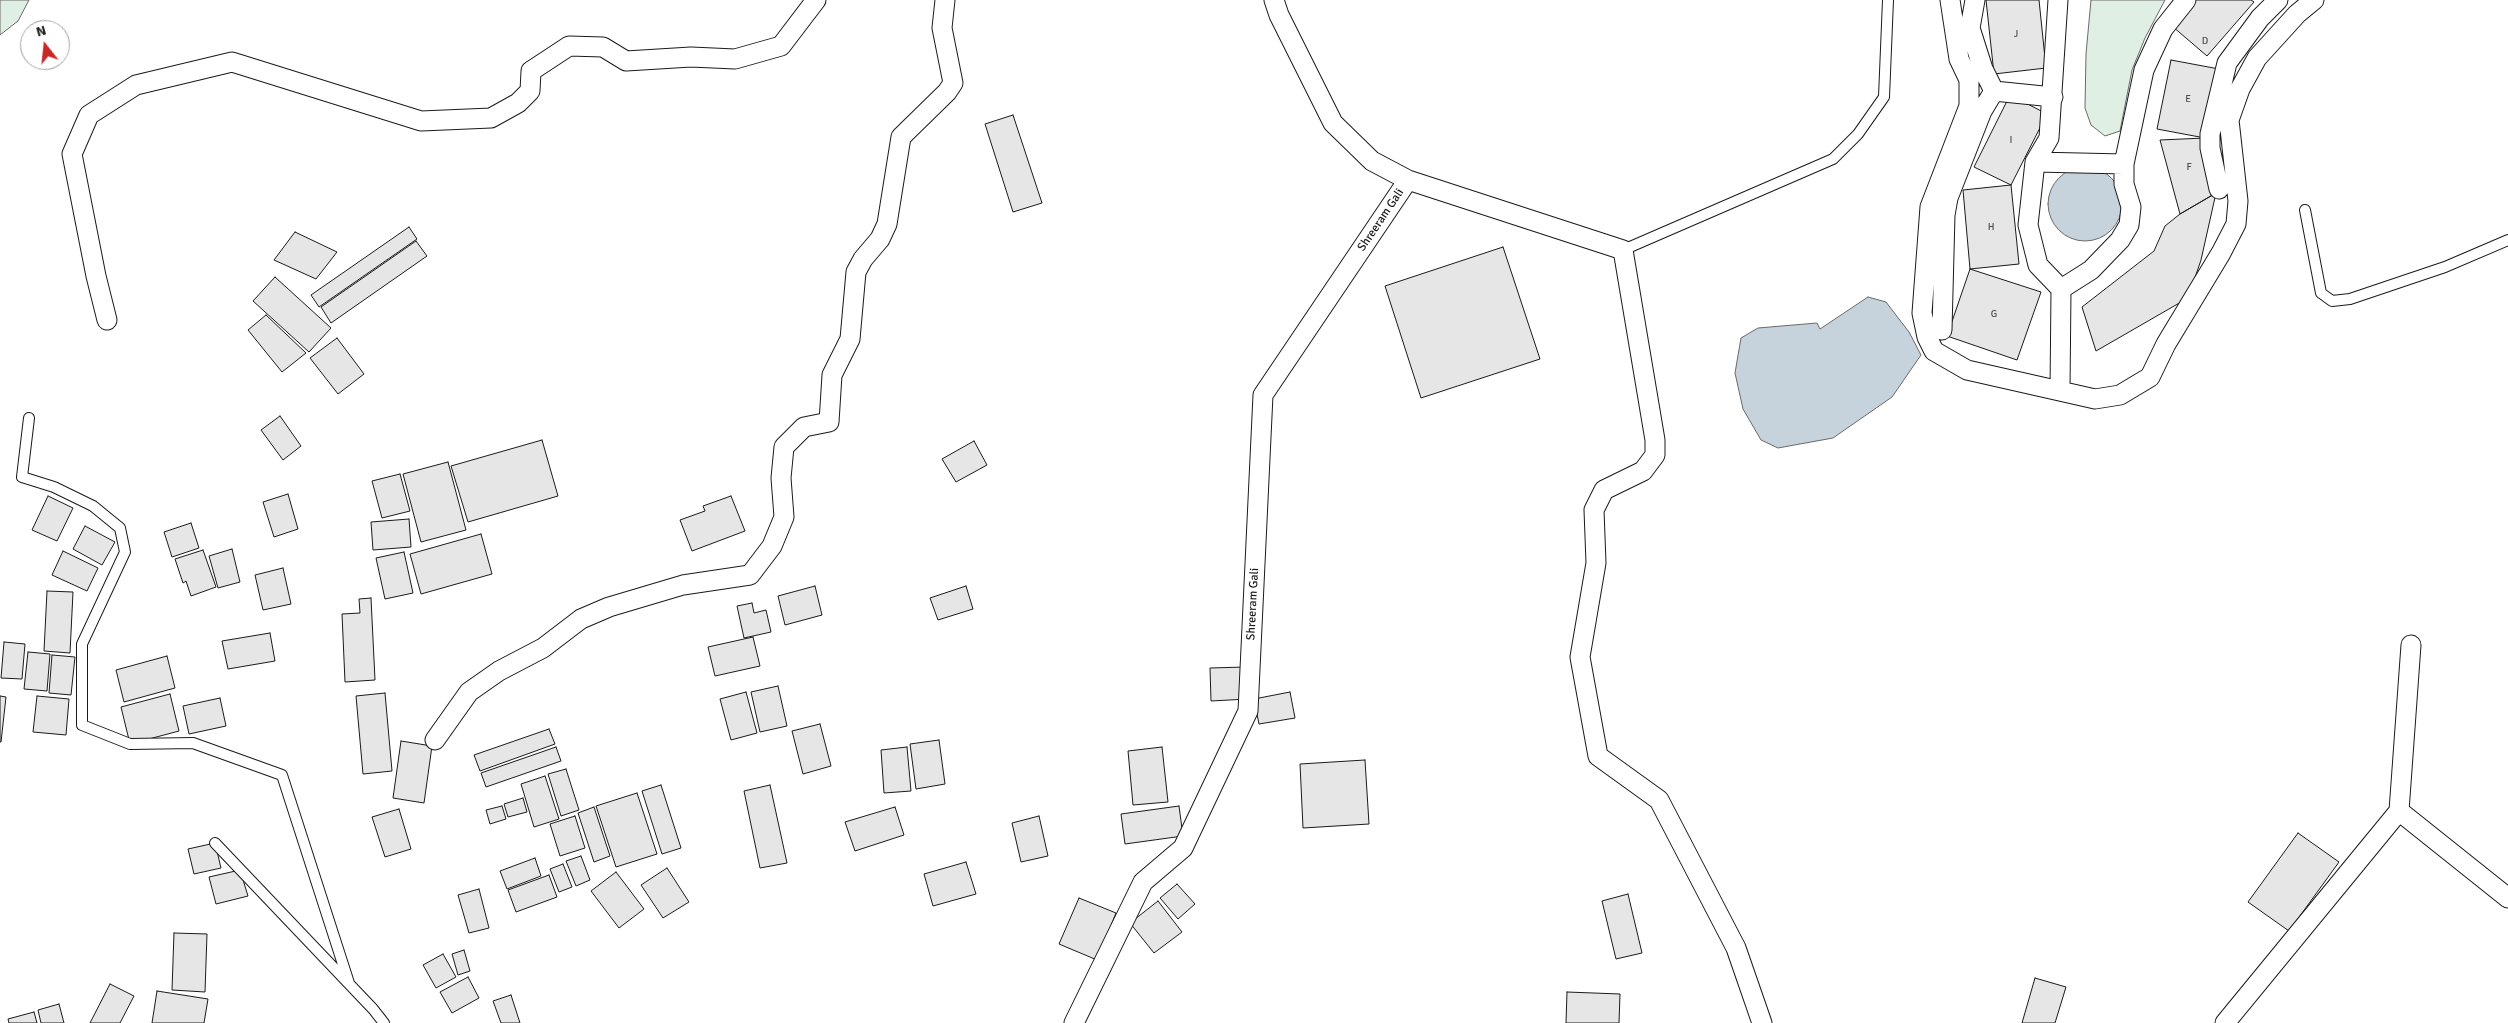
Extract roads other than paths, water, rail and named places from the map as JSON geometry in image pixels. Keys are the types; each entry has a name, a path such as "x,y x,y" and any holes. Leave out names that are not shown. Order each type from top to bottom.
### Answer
{"street":[{"path":"107,320 96,276 72,154 89,115 136,85 232,62 421,121 491,118 518,103 530,91 531,71 569,46 603,47 626,61 691,57 735,59 781,46 816,0"},
{"path":"435,740 469,692 499,671 543,648 580,619 610,607 683,585 750,575 772,546 784,517 781,478 784,447 804,427 829,422 832,375 850,339 856,272 863,259 880,239 888,224 901,137 947,92 953,83 942,28 945,0"},
{"path":"1274,0 1279,15 1333,123 1372,161 1408,180 1623,250 1655,440 1655,455 1643,471 1604,490 1594,510 1596,563 1580,657 1598,756 1659,800 1736,948 1762,1023"},
{"path":"1950,0 1959,58 1969,80 1969,106 1930,207 1922,313 1927,337 1934,351 1967,370 2095,398 2120,395 2150,376 2236,224 2238,202 2230,120 2240,89 2257,58 2297,14 2314,0"},
{"path":"1975,0 1970,28 1983,69 1994,91"},
{"path":"2058,0 2049,138 2035,162 2028,225 2038,265 2061,289 2060,391"},
{"path":"2061,289 2091,270 2120,240 2129,225 2131,207 2124,184 2124,164 2144,70 2163,29 2186,0"},
{"path":"2219,189 2210,148 2210,134 2227,63 2260,18 2278,0"},
{"path":"1994,91 2052,97"},
{"path":"1942,330 1945,215 1948,198 1972,132 1994,91"},
{"path":"2035,162 2124,164"},
{"name":"Shreeram Gali","path":"1074,1023 1143,882 1183,848 1248,711 1263,395 1408,180"},
{"path":"2225,1023 2399,811 2411,645"},
{"path":"2399,811 2508,898"}],"lane":[{"path":"1623,250 1833,159 1858,134 1884,98 1888,0"},
{"path":"2305,210 2321,293 2332,301 2350,299 2445,267 2508,240"},
{"path":"29,418 22,477 54,487 93,506 120,528 125,552 82,644 82,725 130,744 193,743 282,775 349,983"},
{"path":"215,842 349,983 384,1023"}]}
